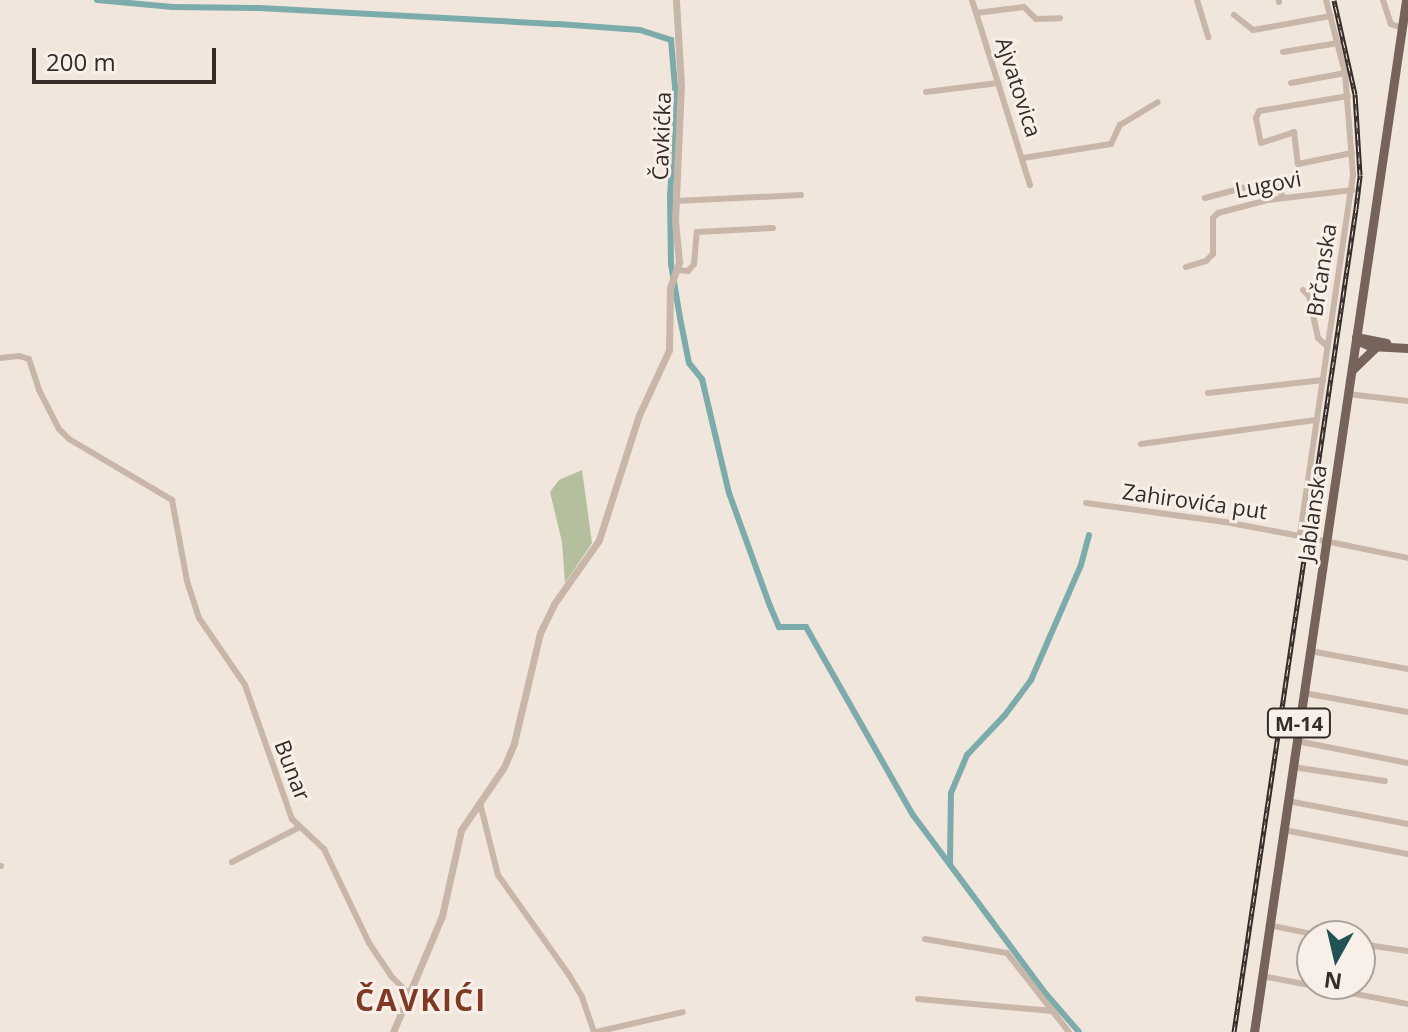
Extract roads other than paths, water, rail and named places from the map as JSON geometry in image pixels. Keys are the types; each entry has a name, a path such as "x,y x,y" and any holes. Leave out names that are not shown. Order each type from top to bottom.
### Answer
{"main road":[{"name":"Jablanska","path":"1254,1032 1406,0"},
{"path":"1356,338 1376,347 1406,348"},
{"path":"1356,338 1406,348"},
{"path":"1351,372 1366,353 1376,347"}],"street":[{"name":"Čavkićka","path":"676,0 681,85 676,271"},
{"name":"Ajvatovica","path":"972,0 1030,185"},
{"path":"1197,0 1208,37"},
{"name":"Brčanska","path":"1300,536 1352,190 1345,73 1326,0"},
{"path":"1383,0 1391,24 1402,28"},
{"path":"976,13 1024,7 1036,19 1060,18"},
{"path":"1234,15 1253,30 1331,16"},
{"path":"1283,52 1338,43"},
{"path":"1291,83 1345,73"},
{"path":"926,92 998,83"},
{"path":"1348,96 1259,111 1256,118 1261,143 1294,132 1298,164 1352,153"},
{"path":"1023,158 1111,144 1120,125 1158,102"},
{"path":"1205,198 1265,182 1276,185 1283,197"},
{"name":"Lugovi","path":"1186,267 1206,261 1213,254 1215,215 1283,197 1352,190"},
{"path":"676,201 801,195"},
{"path":"393,1032 442,916 456,844 514,743 540,633 554,604 590,557 606,525 639,415 669,350 672,282 676,271 688,271 694,264 697,232 773,228"},
{"path":"1303,290 1309,296 1318,338 1328,347"},
{"name":"Bunar","path":"0,358 19,356 29,359 45,402 59,429 69,439 167,494 172,500 177,538 199,618 245,685 257,728 298,828 324,849 369,943 391,976 410,995"},
{"path":"1208,393 1323,380"},
{"path":"1348,394 1408,401"},
{"path":"1141,444 1317,420"},
{"name":"Zahirovića put","path":"1086,503 1225,522 1300,536"},
{"path":"1300,536 1326,544 1408,558"},
{"path":"1310,651 1408,669"},
{"path":"1304,693 1408,712"},
{"path":"1297,741 1408,763"},
{"path":"1293,767 1385,781"},
{"path":"1288,801 1408,824"},
{"path":"480,803 498,875 569,975 599,1032 683,1012"},
{"path":"232,862 298,828"},
{"path":"1284,830 1408,854"},
{"path":"1269,925 1296,931"},
{"path":"925,939 1000,951 1010,956 1069,1032"},
{"path":"1376,946 1408,951"},
{"path":"1262,976 1408,1004"},
{"path":"918,999 1052,1011"}],"waterway":[{"path":"97,0 173,7 259,8 558,24 640,30 671,40 676,98 670,195 671,264 680,318 689,363 702,379 729,493 770,606 779,627 806,627 913,815 1046,994 1079,1032"},
{"path":"950,862 951,793 967,755 1005,715 1031,680 1081,565 1089,535"}],"railway":[{"path":"1234,1032 1360,175 1355,94 1334,0"}],"district":[{"name":"ČAVKIĆI","path":"421,1000"}]}
